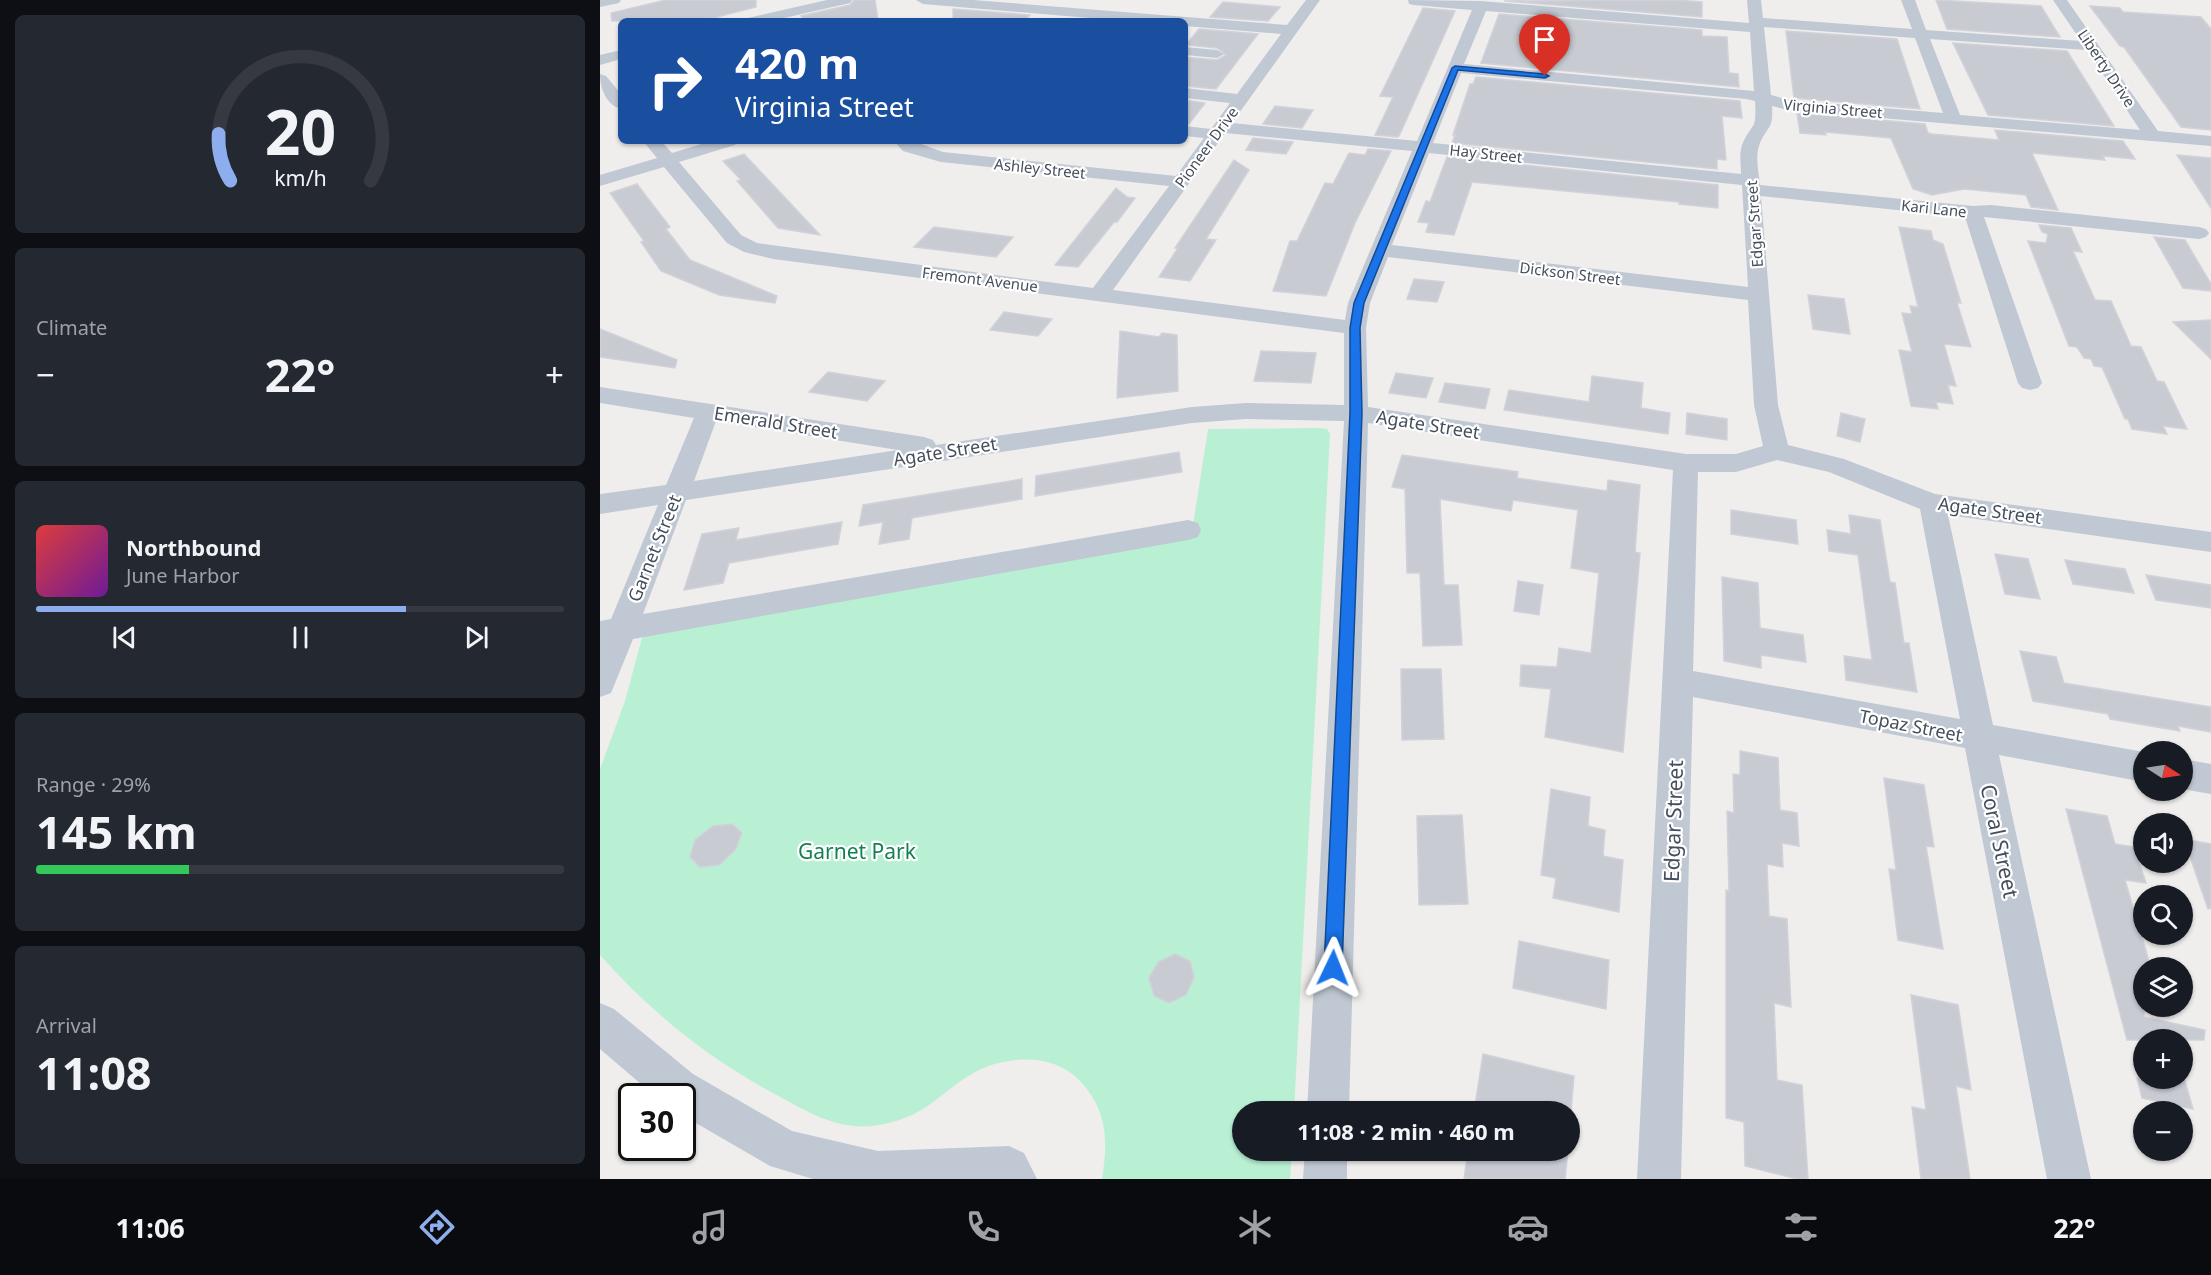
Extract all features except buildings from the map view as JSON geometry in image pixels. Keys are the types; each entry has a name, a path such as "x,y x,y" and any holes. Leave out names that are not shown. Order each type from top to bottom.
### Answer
{"street":[{"path":"600,3 614,0"},
{"path":"769,18 845,0"},
{"path":"923,0 998,3 1146,18"},
{"name":"Pioneer Drive","path":"1099,295 1313,0"},
{"name":"Edgar Street","path":"1754,0 1764,128 1751,144 1749,153 1766,405 1777,451"},
{"path":"1908,0 1953,119"},
{"name":"Liberty Drive","path":"2060,0 2153,136"},
{"path":"1414,1 1579,7 1756,25 2092,46"},
{"path":"978,18 998,3"},
{"path":"1328,1101 1356,413 1355,328 1359,303 1481,5"},
{"path":"1188,22 1291,30"},
{"path":"1188,51 1217,54"},
{"path":"600,60 618,55"},
{"name":"Virginia Street","path":"1455,68 1747,94 1788,105 2211,141"},
{"path":"600,79 618,100"},
{"path":"1188,93 1240,99"},
{"name":"Hay Street","path":"1188,131 1218,131 1423,147 1751,185"},
{"name":"Fremont Avenue","path":"655,144 734,239 751,248 773,253 1355,328"},
{"path":"600,181 719,144"},
{"name":"Ashley Street","path":"906,144 941,157 1180,182"},
{"name":"Kari Lane","path":"1751,185 1973,212 2030,383"},
{"path":"1973,212 1991,211 2199,232"},
{"name":"Dickson Street","path":"1381,250 1759,295"},
{"name":"Emerald Street","path":"600,395 951,450"},
{"name":"Agate Street","path":"600,504 1192,415 1246,411 1356,413 1686,463 1736,463 1777,451 1835,465 1932,503 2211,542"},
{"name":"Garnet Street","path":"600,684 611,631 675,493 708,412"},
{"name":"Edgar Street","path":"1659,1179 1686,463"},
{"name":"Coral Street","path":"1932,503 2070,1179"},
{"path":"611,631 1188,530"},
{"name":"Topaz Street","path":"1678,681 2133,765"},
{"path":"2193,776 2211,779"},
{"path":"600,1023 678,1089 785,1151 878,1173 1012,1173"},
{"path":"1325,1179 1326,1161"}],"green space":[{"name":"Garnet Park","path":"1320,428 1327,429 1330,434 1295,1101 1232,1101 1232,1161 1291,1161 1290,1179 1102,1179 1105,1140 1097,1104 1081,1082 1070,1072 1043,1061 1014,1060 985,1068 964,1079 920,1111 888,1123 855,1126 830,1121 758,1085 685,1036 620,977 600,955 600,769 625,701 643,634 1191,538 1208,429"}],"route":[{"path":"1333,968 1356,413 1355,328 1359,303 1455,68 1545,76"}]}
